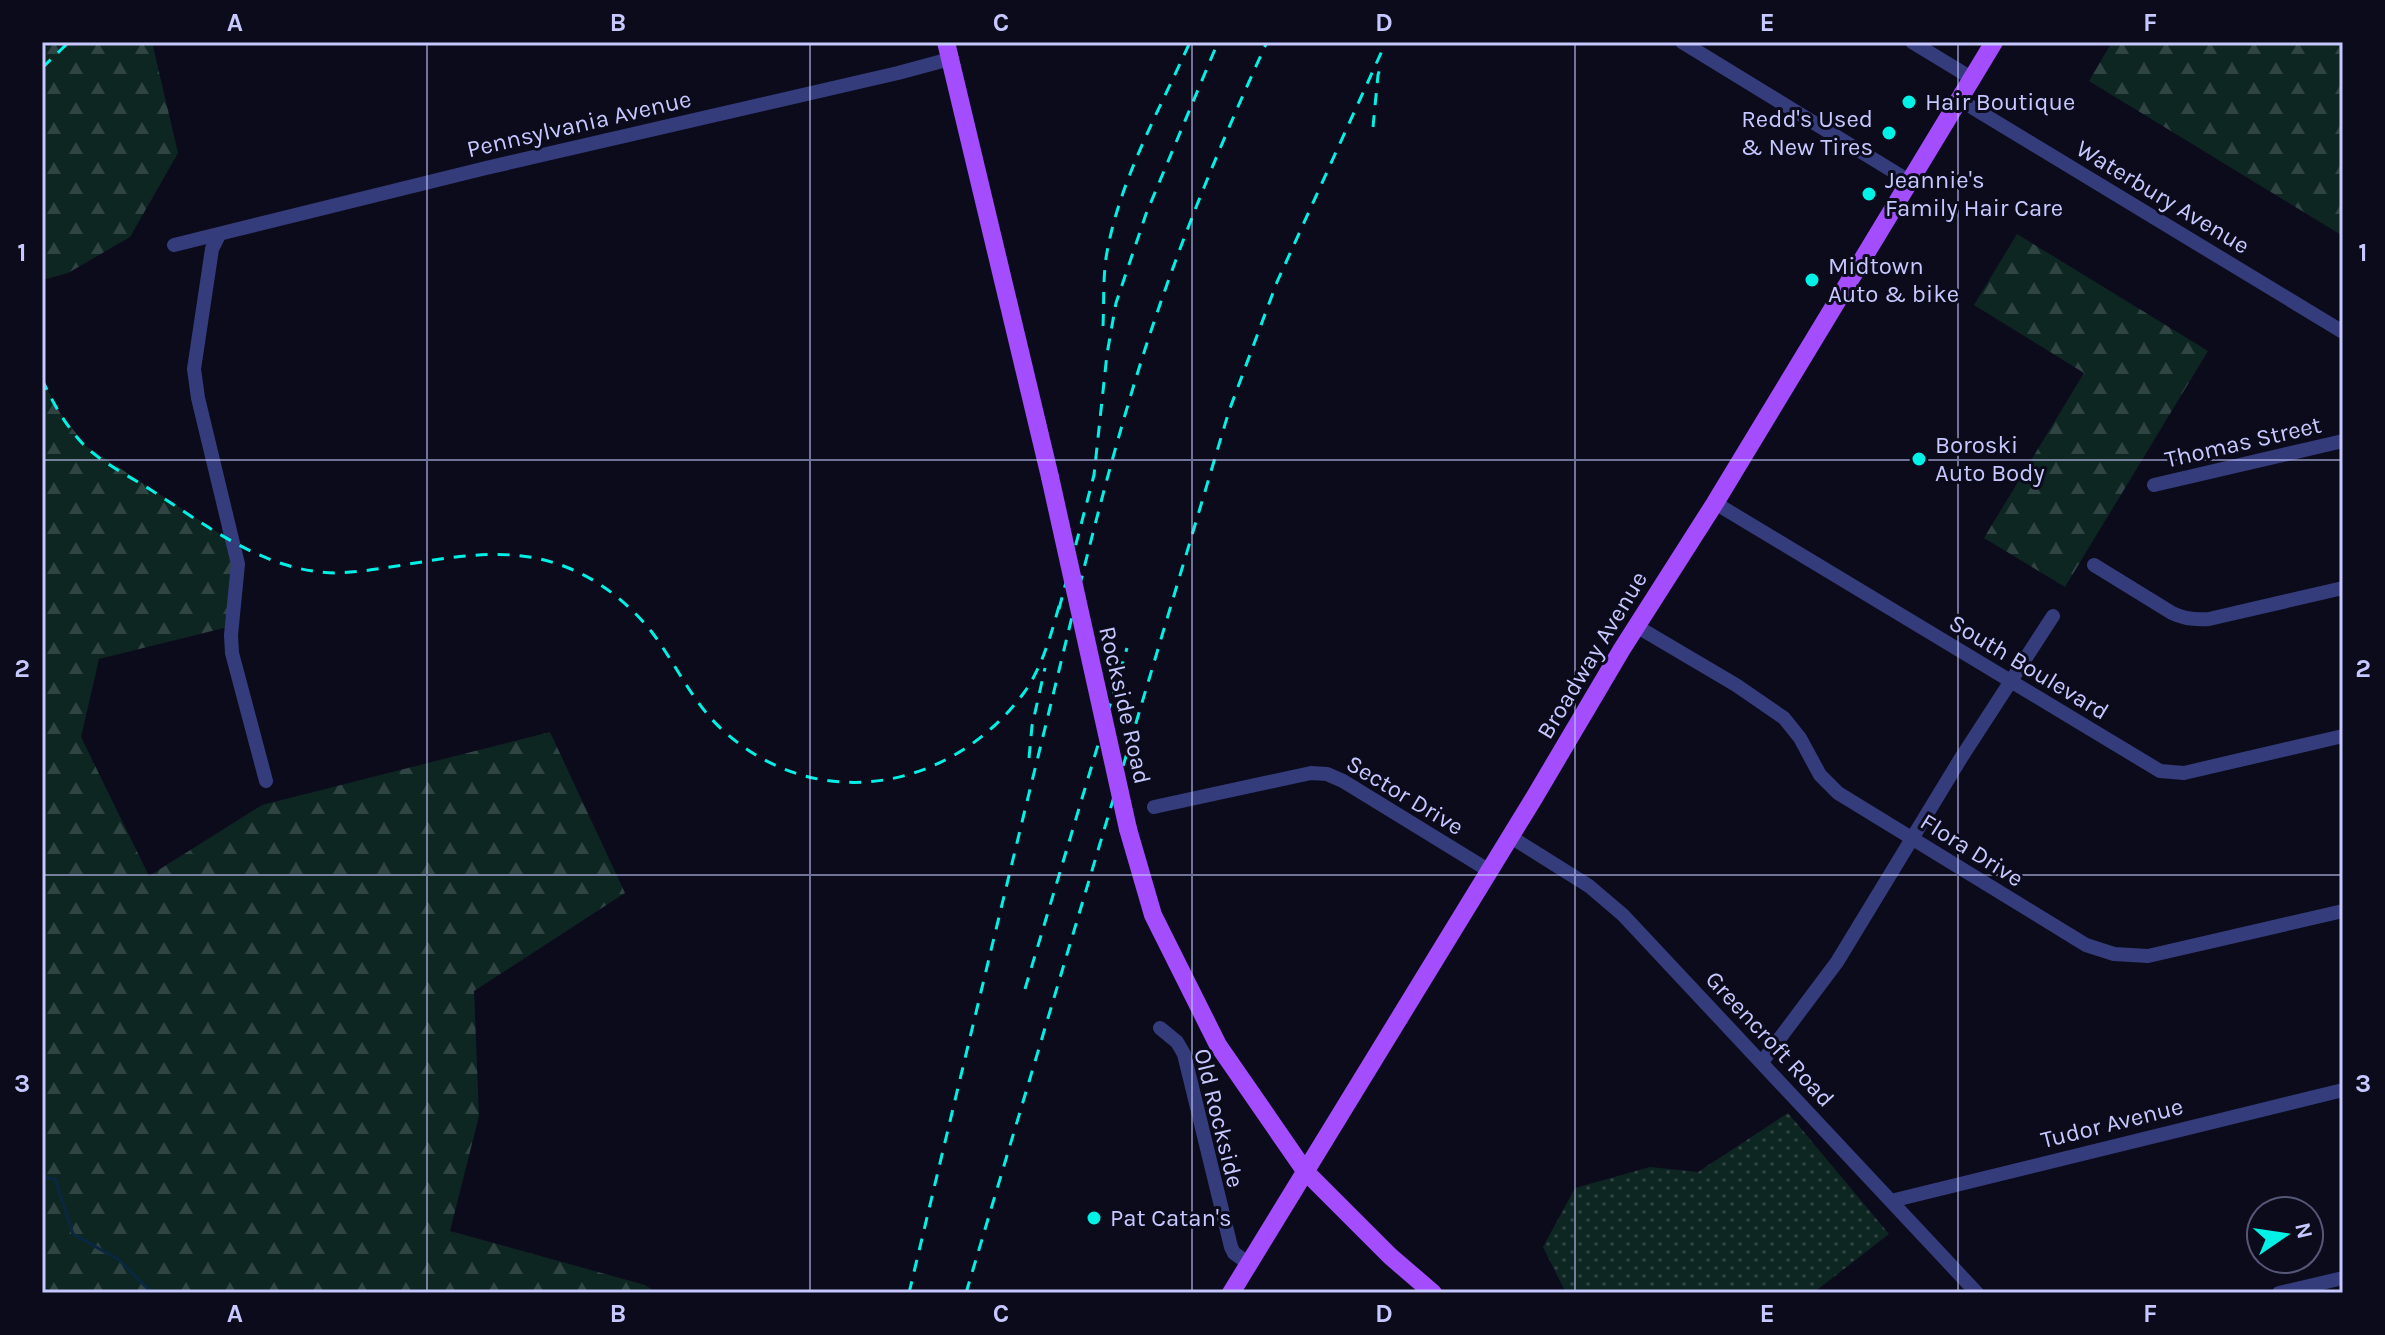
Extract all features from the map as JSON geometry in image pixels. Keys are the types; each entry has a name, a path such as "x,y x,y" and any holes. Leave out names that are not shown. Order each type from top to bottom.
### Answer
{"main road":[{"name":"Broadway Avenue","path":"1231,1293 1994,42"},
{"name":"Rockside Road","path":"948,50 1050,477 1128,829 1153,915 1218,1045 1305,1171 1390,1256 1433,1293"}],"street":[{"path":"1682,42 1909,181"},
{"path":"1912,42 1973,79"},
{"name":"Pennsylvania Avenue","path":"174,245 486,168 898,73 948,50"},
{"name":"Waterbury Avenue","path":"1960,100 2343,332"},
{"path":"219,235 212,249 194,369 201,412 238,564 232,653 266,781"},
{"name":"Thomas Street","path":"2154,485 2343,441"},
{"name":"South Boulevard","path":"1715,503 2146,764 2171,774 2343,736"},
{"path":"2094,565 2172,613 2196,620 2343,588"},
{"path":"1762,1062 1837,962 2053,616"},
{"name":"Flora Drive","path":"1636,626 1736,685 1784,718 1800,738 1827,784 1912,840 2086,945 2114,954 2156,955 2343,911"},
{"name":"Sector Drive","path":"1154,807 1311,773 1327,774 1488,870"},
{"name":"Greencroft Road","path":"1511,837 1589,886 1623,915 1977,1293"},
{"name":"Old Rockside","path":"1160,1028 1177,1042 1184,1054 1231,1247 1249,1264"},
{"name":"Tudor Avenue","path":"1891,1201 2343,1090"},
{"path":"2279,1293 2343,1278"}],"green space":[{"path":"67,42 152,42 178,153 130,237 68,273 42,280 42,48"},
{"path":"2112,42 2343,42 2343,236 2089,81"},
{"path":"2017,234 2208,351 2065,587 1984,538 2084,373 1974,305"},
{"path":"42,379 60,413 86,446 231,541 232,626 99,659 81,737 149,876 262,805 550,732 625,893 474,991 479,1116 450,1231 645,1285 657,1293 42,1293"},
{"path":"1788,1113 1889,1234 1813,1293 1566,1293 1543,1247 1575,1188 1650,1167 1698,1172"}],"waterway":[{"path":"42,1177 55,1179 73,1234 119,1260 152,1293"}],"railway":[{"path":"42,68 69,42"},
{"path":"1103,326 1106,258 1120,202 1141,148 1190,42"},
{"path":"1059,609 1094,475 1107,354 1116,303 1146,214 1218,42"},
{"path":"909,1293 1121,427 1180,250 1267,42"},
{"path":"966,1293 1229,411 1277,282 1386,42"},
{"path":"1373,127 1381,65"},
{"path":"42,379 72,431 100,458 217,533 287,565 338,573 455,557 514,555 542,560 582,574 615,595 643,621 704,710 726,733 763,759 802,775 842,782 882,780 922,770 959,752 993,727 1023,694 1046,648 1061,599"},
{"path":"1025,989 1127,648"},
{"path":"1029,758 1032,726 1045,668"}],"place":[{"name":"Hair Boutique","path":"1909,102"},
{"name":"Redd's Used & New Tires","path":"1889,133"},
{"name":"Jeannie's Family Hair Care","path":"1869,194"},
{"name":"Midtown Auto & bike","path":"1812,280"},
{"name":"Boroski Auto Body","path":"1919,459"},
{"name":"Pat Catan's","path":"1094,1218"}]}
